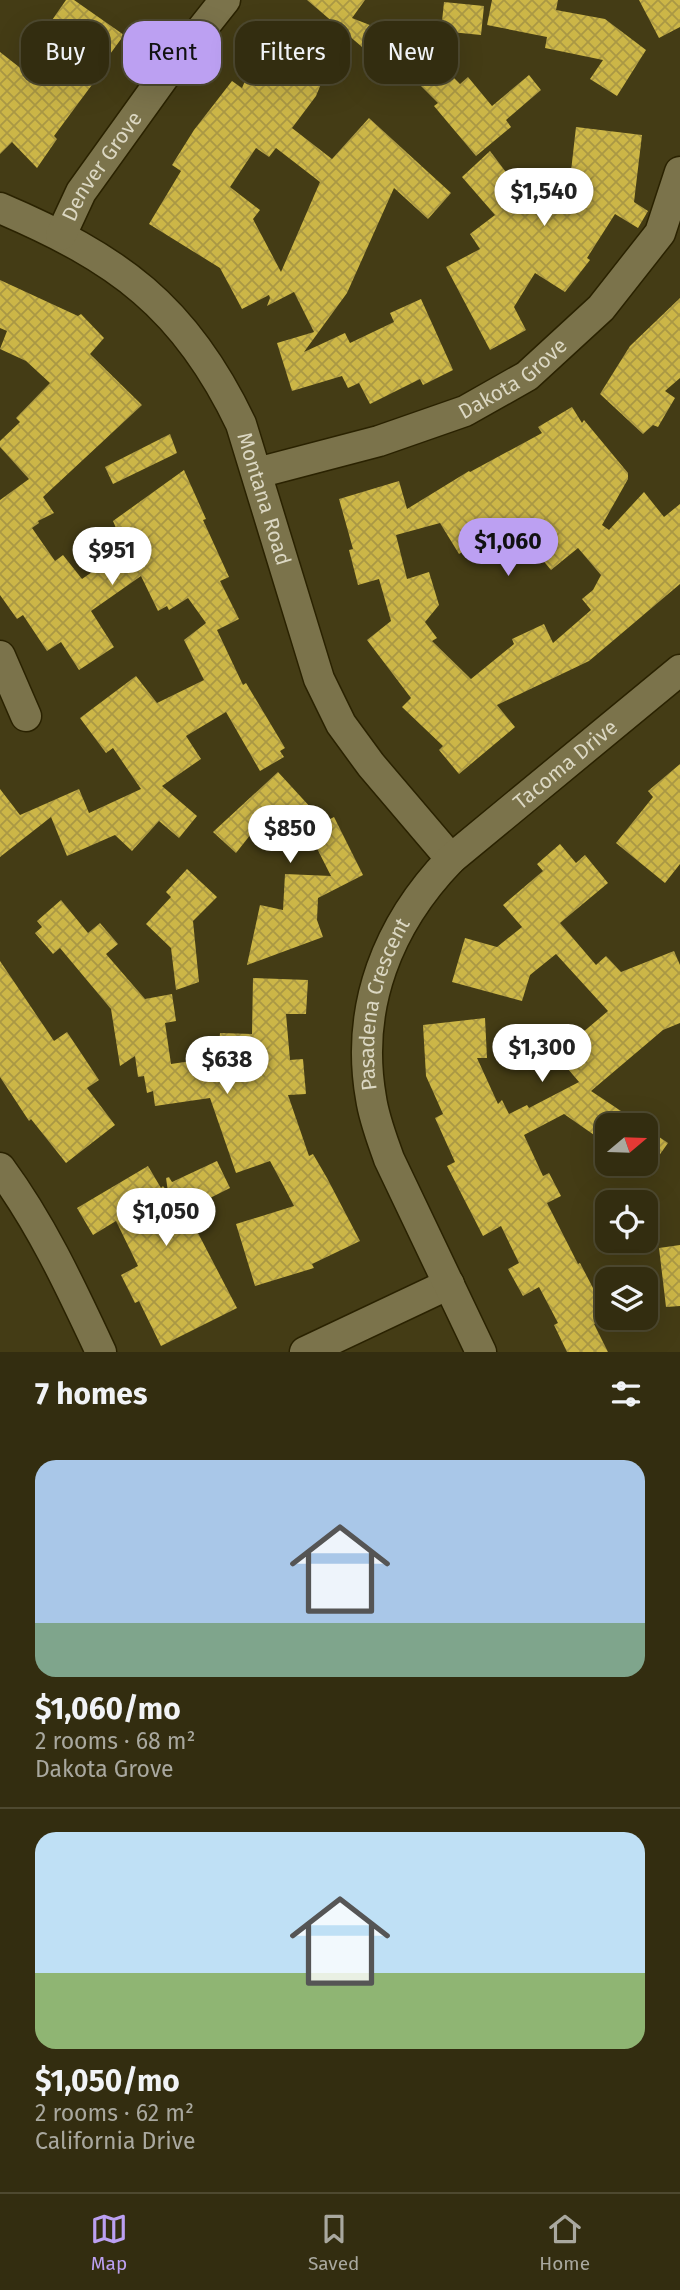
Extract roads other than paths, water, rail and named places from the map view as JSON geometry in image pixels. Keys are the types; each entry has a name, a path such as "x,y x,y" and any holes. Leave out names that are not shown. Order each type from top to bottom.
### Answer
{"street":[{"name":"Denver Grove","path":"61,235 81,192 163,78 225,0"},
{"name":"Dakota Grove","path":"257,473 379,441 465,411 527,376 601,309 660,233 680,172"},
{"name":"Montana Road","path":"0,208 61,235 109,263 174,318 203,355 224,387 241,424 318,679 335,713 371,765 451,859"},
{"path":"0,656 26,716"},
{"name":"Tacoma Drive","path":"451,859 680,670"},
{"name":"Pasadena Crescent","path":"451,859 431,880 400,924 377,981 368,1039 370,1097 390,1159 481,1352"},
{"path":"0,1168 58,1261 101,1352"},
{"path":"305,1352 449,1284"}]}
